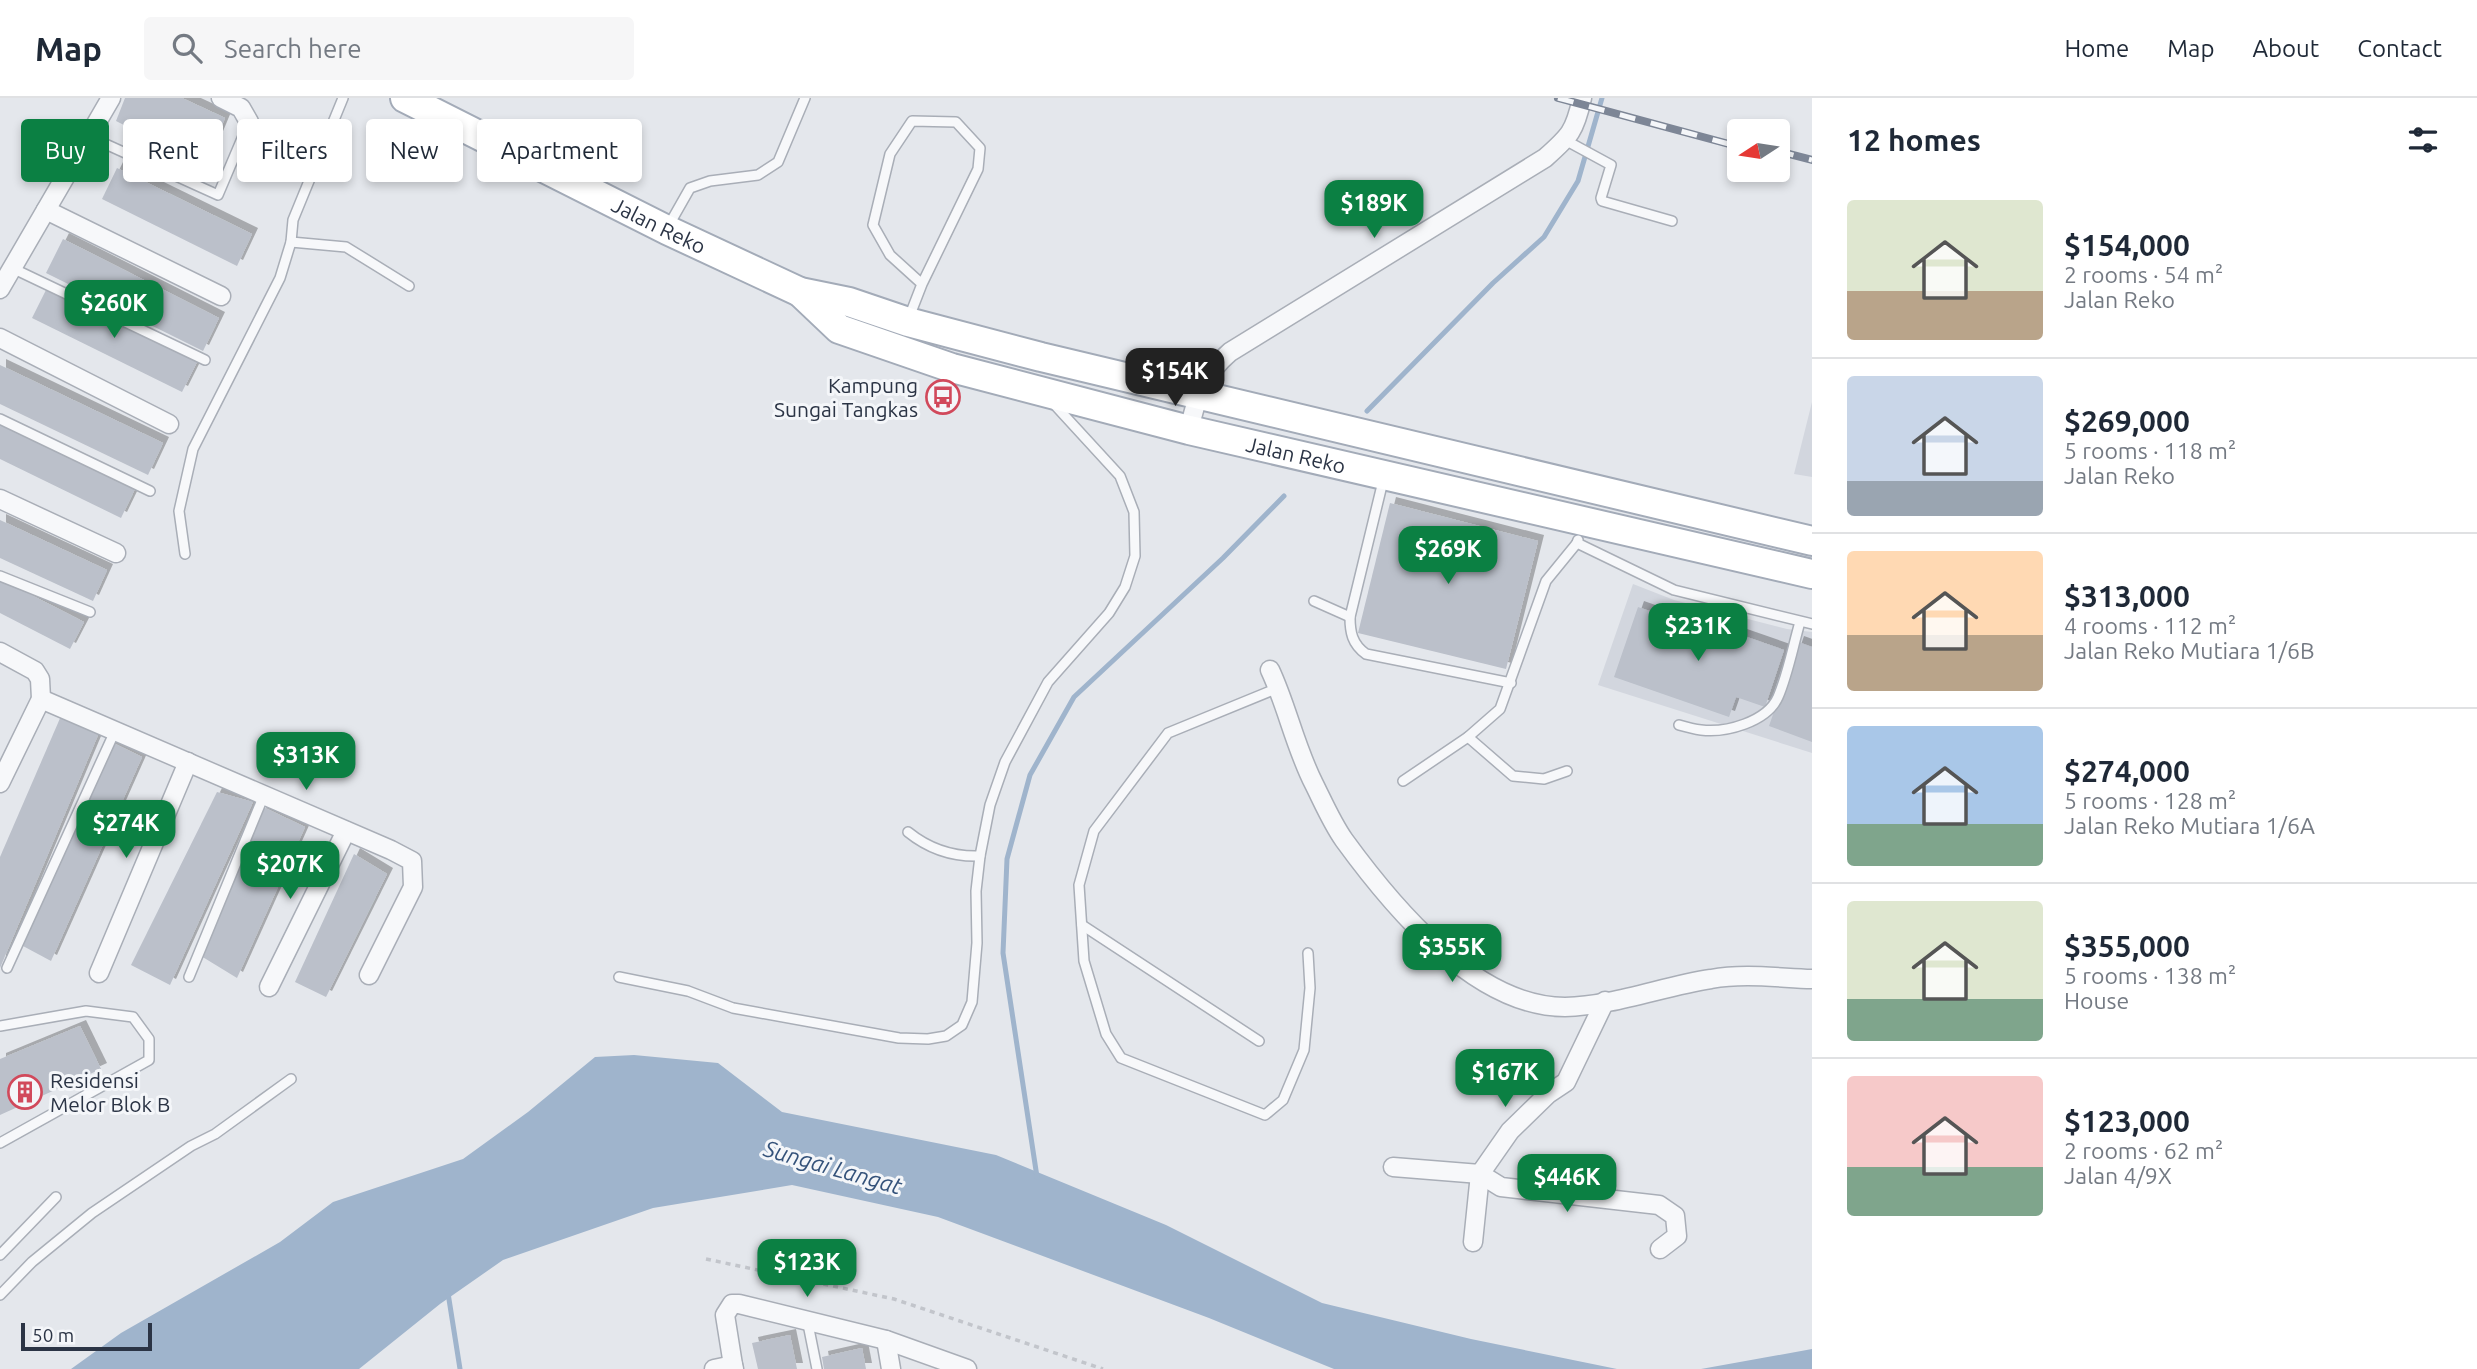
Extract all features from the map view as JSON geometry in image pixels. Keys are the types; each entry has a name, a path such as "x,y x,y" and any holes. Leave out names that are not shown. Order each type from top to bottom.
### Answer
{"main road":[{"name":"Jalan Reko","path":"405,98 667,230 800,292 849,302 908,322 1198,395 1807,536"},
{"name":"Jalan Reko","path":"800,292 839,329 952,368 1189,430 1385,476 1581,533 1812,574"}],"street":[{"path":"100,119 111,98"},
{"path":"221,98 241,108 247,119"},
{"path":"1189,430 1198,395 1207,376 1230,352 1571,144 1582,98"},
{"path":"0,289 63,182"},
{"path":"46,210 221,296"},
{"path":"0,338 169,424"},
{"path":"0,499 116,553"},
{"path":"0,652 35,671 40,680 41,699 0,783"},
{"path":"1270,670 1312,780 1342,838 1430,941 1449,959 1474,975 1505,992 1535,1003 1565,1007 1714,978 1812,979"},
{"path":"41,699 412,861 413,887 369,975"},
{"path":"99,973 188,762"},
{"path":"269,988 346,831"},
{"path":"1473,1242 1480,1174 1510,1131 1548,1094 1566,1082 1605,1001"},
{"path":"1393,1167 1480,1174 1501,1187 1659,1205 1675,1216 1677,1236 1660,1249"},
{"path":"713,1369 733,1367 724,1315 732,1304 738,1304 886,1340 967,1369"},
{"path":"886,1340 891,1369"}],"lane":[{"path":"185,554 179,511 193,449 279,278 291,242 293,220 343,98"},
{"path":"667,230 690,188 710,181 758,175 778,162 805,98"},
{"path":"908,322 922,284 978,169 980,148 956,122 912,121 890,154 873,225 890,255 922,284"},
{"path":"1571,144 1611,167 1602,201 1672,220"},
{"path":"109,146 218,195 237,150"},
{"path":"291,242 346,247 410,286"},
{"path":"12,268 205,360"},
{"path":"619,977 688,991 733,1008 899,1038 928,1039 946,1035 962,1026 972,1002 980,856 990,805 1005,762 1048,682 1109,612 1125,587 1135,556 1134,512 1120,476 1042,392"},
{"path":"0,419 150,491"},
{"path":"1385,476 1350,617 1350,631 1360,649 1366,653 1511,683"},
{"path":"1403,781 1468,737 1500,709 1546,581 1581,533 1674,590 1812,624"},
{"path":"0,576 90,612"},
{"path":"1314,601 1350,617"},
{"path":"1679,725 1702,730 1725,728 1747,723 1765,714 1777,699 1800,622"},
{"path":"1278,688 1168,733 1094,831 1079,885 1084,961 1106,1034 1121,1058 1265,1115 1283,1100 1304,1050 1310,988 1308,954"},
{"path":"7,968 115,731"},
{"path":"1468,737 1513,776 1544,779 1567,771"},
{"path":"189,977 264,795"},
{"path":"908,832 940,850 963,857 980,856"},
{"path":"1082,925 1259,1041"},
{"path":"0,1026 86,1011 133,1017 149,1039 149,1060 0,1143"},
{"path":"0,1295 32,1262 92,1213 191,1146 215,1134 291,1079"},
{"path":"0,1255 56,1197"},
{"path":"807,1319 817,1369"}],"path":[{"path":"706,1259 894,1299 1103,1369"}],"shaded area":[{"path":"1812,402 1812,477 1794,474"},
{"path":"1633,584 1674,600 1787,629 1812,632 1812,753 1598,685"}],"water":[{"name":"Sungai Langat","path":"634,1055 718,1063 782,1112 996,1155 1166,1225 1322,1303 1471,1339 1617,1369 1334,1369 1209,1318 938,1217 792,1185 653,1208 503,1260 440,1304 359,1369 71,1369 121,1333 280,1242 333,1202 463,1159 528,1112 595,1057"},
{"path":"1812,1349 1812,1369 1701,1369"}],"building":[{"path":"125,98 182,98 225,118 223,123 223,119 123,119 123,125 116,121"},
{"path":"117,168 123,171 123,182 146,182 252,234 237,266 102,199"},
{"path":"63,239 219,318 203,351 46,273"},
{"path":"47,288 197,362 182,392 32,318"},
{"path":"0,365 163,443 148,475 0,404"},
{"path":"0,422 135,489 121,518 0,459"},
{"path":"1390,503 1538,541 1506,669 1358,633"},
{"path":"0,520 107,570 93,601 0,558"},
{"path":"0,579 84,622 70,649 0,613"},
{"path":"1638,607 1692,626 1695,619 1784,650 1765,707 1736,697 1729,717 1614,677"},
{"path":"1798,642 1812,647 1812,742 1769,726"},
{"path":"61,716 98,735 0,968 0,857"},
{"path":"111,742 142,757 51,961 23,946"},
{"path":"217,792 253,802 170,985 131,965"},
{"path":"263,807 305,827 237,978 201,956"},
{"path":"354,854 387,874 326,997 295,982"},
{"name":"Residensi Melor Blok B","path":"80,1026 101,1069 0,1115 0,1059"},
{"path":"790,1335 797,1369 758,1369 752,1343"},
{"path":"862,1348 866,1369 824,1369 822,1357"}],"waterway":[{"path":"1367,411 1493,283 1544,237 1578,181 1602,98"},
{"path":"1037,1177 1003,953 1007,859 1030,775 1074,697 1223,558 1284,496"},
{"path":"448,1293 460,1369"}],"railway":[{"path":"1558,98 1727,144"},
{"path":"1790,154 1812,160"}],"place":[{"name":"Kampung Sungai Tangkas","path":"943,397"},
{"name":"Residensi Melor Blok B","path":"25,1092"}]}
